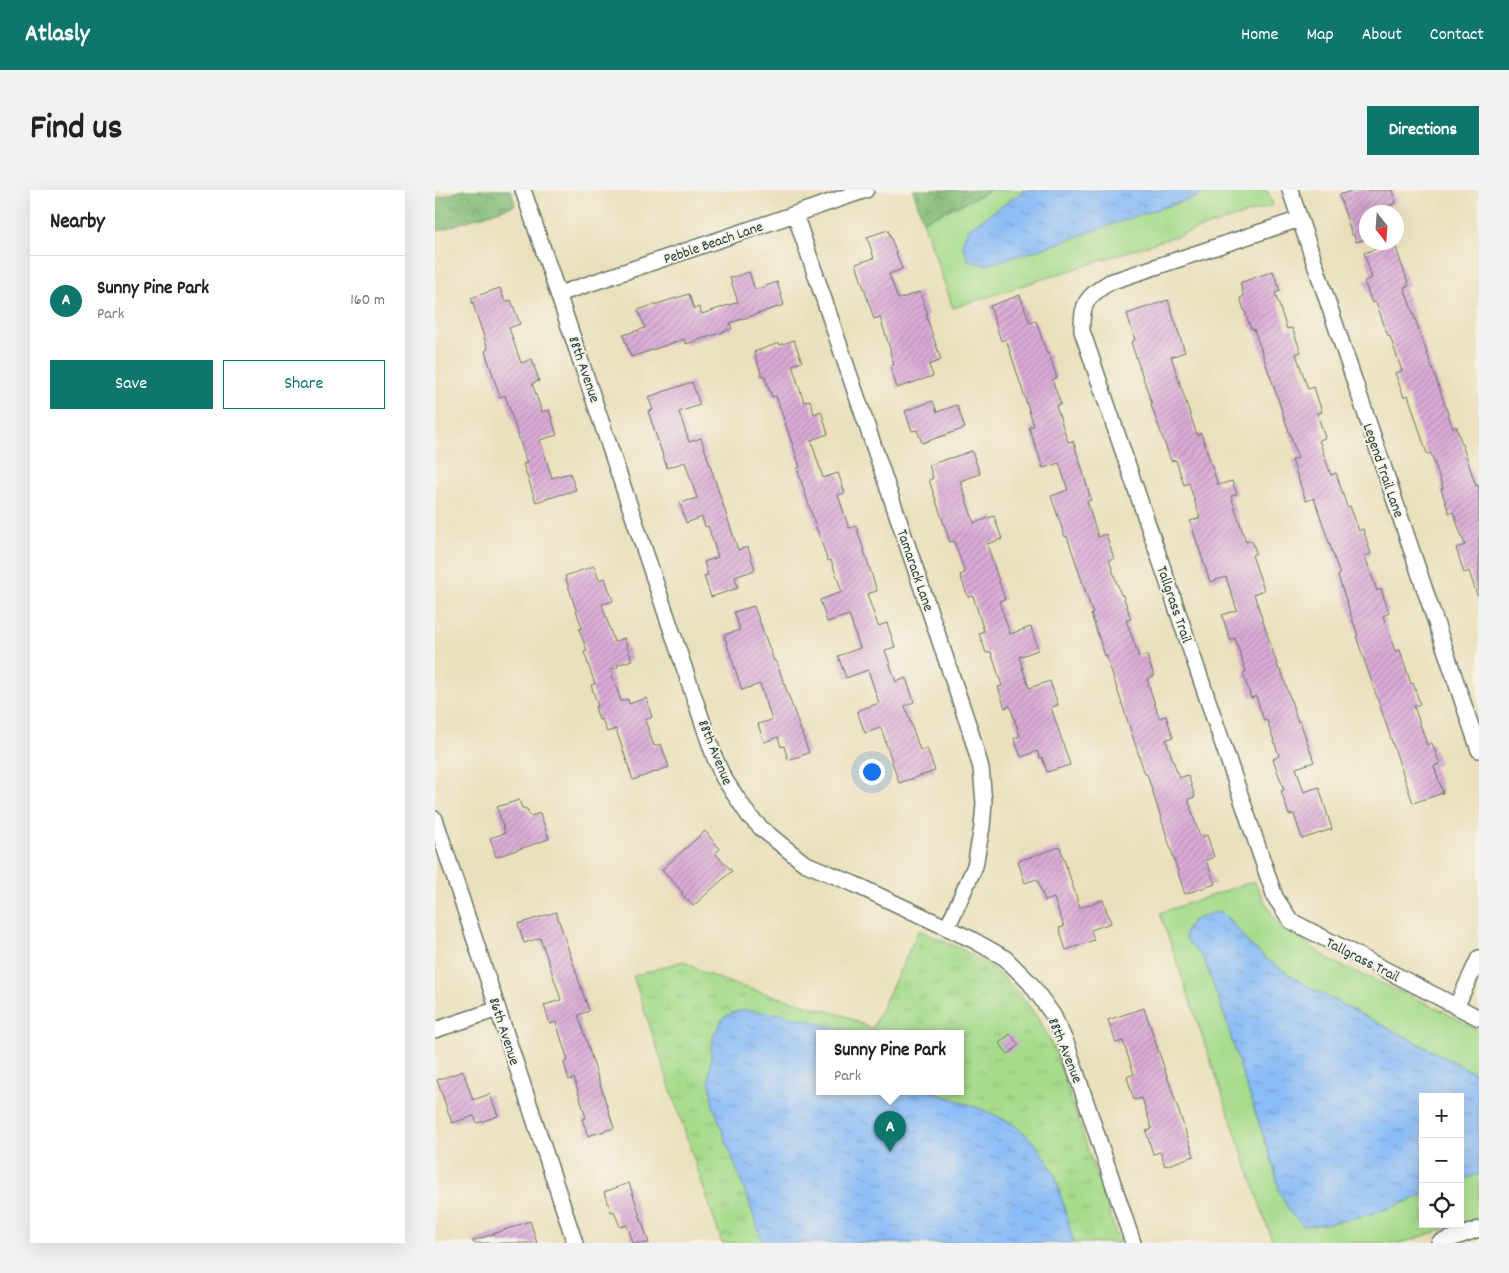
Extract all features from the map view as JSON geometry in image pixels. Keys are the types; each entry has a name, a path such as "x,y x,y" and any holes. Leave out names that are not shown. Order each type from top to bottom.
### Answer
{"street":[{"name":"88th Avenue","path":"523,190 714,756 723,777 749,816 804,863 854,884 973,940 1005,958 1031,983 1053,1014 1067,1045 1133,1243"},
{"name":"Pebble Beach Lane","path":"559,294 866,190"},
{"name":"Legend Trail Lane","path":"1290,190 1479,750"},
{"name":"Tamarack Lane","path":"795,214 967,720 981,768 984,803 975,866 947,928"},
{"name":"Tallgrass Trail","path":"1300,220 1110,282 1094,292 1084,304 1081,316 1082,331 1275,897 1291,921 1479,1018"},
{"name":"86th Avenue","path":"435,819 575,1243"},
{"path":"1456,1007 1479,958"},
{"path":"435,1030 498,1009"},
{"path":"1439,1243 1479,1229"}],"green space":[{"path":"463,190 511,190 515,205 435,232 435,199"},
{"path":"913,190 990,190 923,221"},
{"path":"990,190 1025,190 1008,203 1142,214 1197,197 1207,190 1267,190 1273,205 953,308 923,221"},
{"path":"1254,881 1276,922 1333,962 1439,1009 1479,1031 1479,1075 1310,988 1269,961 1249,944 1227,917 1189,944 1204,959 1273,1164 1280,1193 1290,1212 1303,1226 1318,1225 1364,1215 1419,1197 1419,1228 1447,1228 1402,1243 1273,1243 1160,913"},
{"path":"919,930 968,953 1003,977 1035,1015 1044,1029 1058,1060 1119,1243 722,1243 633,976 683,961 702,972 736,985 845,1016 872,1029"},
{"path":"1479,1174 1479,1218 1464,1223 1464,1183 1464,1179"}],"water":[{"path":"1025,190 1207,190 1197,197 1048,247 987,265 969,261 962,244 968,229"},
{"path":"1221,912 1249,944 1269,961 1310,988 1479,1075 1479,1174 1464,1179 1464,1093 1419,1093 1419,1197 1364,1215 1318,1225 1303,1226 1290,1212 1280,1193 1273,1164 1204,959 1189,944 1185,936 1187,928 1193,920"},
{"path":"744,1010 784,1014 843,1030 816,1030 816,1095 942,1095 984,1110 1013,1124 1033,1141 1055,1175 1074,1243 763,1243 713,1106 709,1078 713,1037 723,1018 731,1013"}],"building":[{"path":"1354,190 1392,190 1396,203 1390,205 1359,205 1359,241 1356,242 1339,195"},
{"path":"888,230 902,269 889,274 898,299 920,292 941,360 929,365 933,376 897,388 890,366 894,365 891,352 880,317 874,319 856,264 874,258 867,237"},
{"path":"1372,250 1397,250 1409,286 1404,287 1453,428 1456,426 1476,486 1479,485 1479,595 1477,595 1469,571 1464,573 1456,548 1465,545 1453,512 1449,513 1431,453 1427,454 1408,395 1404,397 1395,373 1402,371 1390,336 1388,336 1376,302 1372,303 1364,281 1372,278 1364,253"},
{"path":"1273,271 1280,291 1275,293 1287,329 1292,328 1301,352 1296,354 1308,389 1314,387 1322,412 1317,413 1325,438 1319,440 1331,475 1336,473 1347,507 1350,506 1359,531 1363,529 1371,554 1365,556 1377,591 1381,589 1389,613 1383,616 1395,651 1400,650 1411,684 1413,683 1420,704 1414,706 1427,745 1432,743 1440,764 1434,766 1443,793 1413,803 1356,636 1358,636 1338,576 1340,575 1314,498 1306,501 1292,460 1298,458 1254,329 1251,329 1240,298 1244,296 1240,283"},
{"path":"749,272 755,290 777,282 784,305 730,323 732,329 686,344 684,339 631,357 623,335 645,328 638,310 689,294 694,309 699,307 702,314 738,302 730,278"},
{"path":"500,288 505,302 511,300 520,324 509,328 521,363 532,359 539,381 532,383 542,412 549,410 557,435 540,440 552,478 570,473 576,490 536,502 523,464 527,463 505,395 500,397 485,351 488,349 471,298"},
{"path":"1020,295 1030,323 1036,321 1047,354 1049,354 1057,378 1052,380 1061,404 1056,406 1068,442 1073,441 1081,465 1091,500 1087,501 1098,537 1106,534 1114,559 1109,560 1131,619 1126,620 1139,657 1147,655 1154,676 1147,679 1159,718 1166,716 1173,737 1166,740 1179,778 1188,775 1195,797 1188,799 1200,837 1207,835 1214,857 1206,860 1215,884 1185,894 1147,774 1145,774 1091,614 1093,614 1067,536 1065,537 1051,496 1068,490 1059,463 1043,468 1029,427 1034,426 1006,339 1001,341 990,306"},
{"path":"1168,300 1185,352 1171,357 1197,435 1201,433 1218,485 1232,481 1237,494 1231,496 1246,542 1252,540 1256,553 1252,555 1264,590 1254,594 1279,670 1281,670 1298,722 1300,721 1314,762 1296,768 1304,792 1319,787 1332,829 1302,839 1294,814 1289,815 1281,791 1284,790 1273,759 1279,756 1267,720 1264,721 1256,696 1251,698 1243,673 1246,672 1235,638 1230,640 1222,615 1237,610 1226,577 1210,582 1190,521 1200,518 1189,483 1184,485 1176,460 1171,461 1131,342 1135,340 1127,314"},
{"path":"794,340 802,362 792,365 804,402 810,400 814,414 821,411 828,434 811,440 823,478 838,473 845,493 838,495 849,528 856,526 877,591 867,594 878,626 887,623 895,647 885,650 896,682 906,678 914,702 905,706 920,750 927,748 935,771 899,783 881,728 865,733 857,711 879,703 868,670 846,678 838,656 860,648 849,615 827,622 820,600 842,592 831,560 828,561 815,524 797,468 800,467 776,396 772,397 754,352"},
{"path":"692,382 700,405 679,412 689,442 701,438 738,550 748,547 755,570 735,577 738,588 711,597 704,576 708,575 704,562 718,557 708,526 705,527 702,517 686,523 680,503 697,498 685,462 667,468 648,411 653,410 648,397"},
{"path":"933,401 937,412 957,405 965,428 922,443 917,430 912,431 905,411"},
{"path":"972,451 980,474 960,481 974,523 994,516 1002,539 987,544 1005,600 999,601 1010,634 1031,627 1038,650 1019,657 1029,688 1050,681 1058,705 1051,707 1070,765 1047,772 1042,757 1040,758 1037,751 1021,757 1014,738 1020,736 1010,706 1005,708 998,687 1002,686 991,652 986,653 979,633 984,631 973,596 968,597 960,575 965,573 954,541 950,542 929,480 933,478 929,465"},
{"path":"594,566 599,580 605,578 613,601 602,604 614,642 624,638 632,660 617,665 618,667 610,670 621,701 628,699 629,704 646,698 652,717 645,720 654,746 661,744 669,767 633,780 616,729 607,732 602,719 599,720 595,707 598,706 591,685 595,684 584,652 587,651 579,629 582,628 565,576"},
{"path":"754,606 809,753 788,760 784,746 781,747 778,737 764,742 758,724 772,720 760,684 742,690 724,635 740,630 734,612"},
{"path":"519,800 522,808 527,809 530,816 540,813 549,839 496,857 490,838 505,833 497,807"},
{"path":"705,831 720,849 715,853 732,871 693,906 662,869"},
{"path":"1060,847 1080,908 1103,900 1111,923 1091,930 1094,940 1066,950 1059,928 1064,927 1054,898 1045,901 1037,879 1025,883 1018,861"},
{"path":"556,912 589,1011 578,1015 614,1128 588,1136 582,1119 586,1118 574,1078 569,1080 564,1063 568,1061 556,1022 550,1024 544,1005 561,1000 549,963 540,938 524,943 518,924"},
{"path":"1144,1008 1194,1156 1165,1166 1160,1152 1153,1154 1146,1131 1152,1129 1142,1098 1134,1100 1127,1077 1134,1074 1123,1041 1116,1043 1108,1020"},
{"path":"1010,1034 1019,1045 1008,1054 999,1043"},
{"path":"463,1071 473,1100 490,1094 498,1116 477,1123 474,1116 452,1123 437,1080"},
{"path":"629,1183 649,1243 633,1243 627,1225 620,1227 614,1211 611,1212 604,1192"},
{"path":"530,1221 537,1243 473,1243 473,1241"}],"place":[{"name":"Sunny Pine Park","path":"890,1152"}]}
